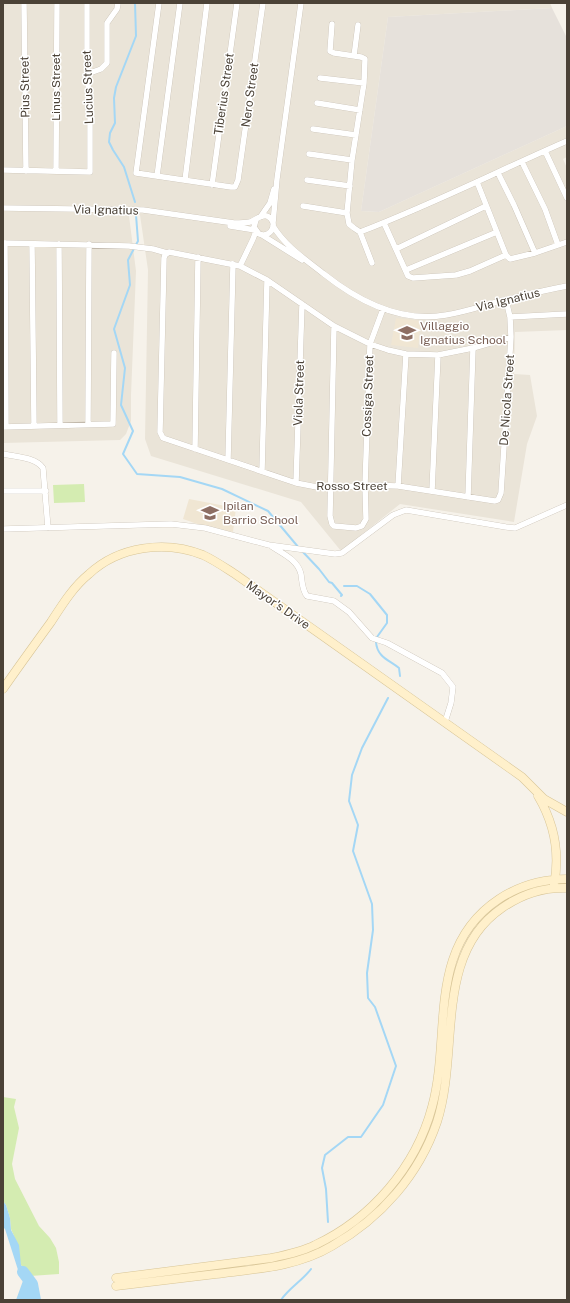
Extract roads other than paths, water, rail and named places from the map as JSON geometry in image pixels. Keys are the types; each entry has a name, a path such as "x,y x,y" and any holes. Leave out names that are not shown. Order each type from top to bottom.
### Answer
{"street":[{"name":"Pius Street","path":"24,3 26,171"},
{"name":"Linus Street","path":"56,171 57,3"},
{"name":"Lucius Street","path":"56,171 90,172 90,106 87,74 87,3"},
{"path":"87,74 101,69 106,63 107,23 117,8 118,3"},
{"path":"159,3 136,173 212,185"},
{"path":"157,176 180,3"},
{"path":"185,180 208,3"},
{"name":"Tiberius Street","path":"212,185 237,3"},
{"name":"Nero Street","path":"212,185 227,187 235,186 238,180 263,3"},
{"path":"277,179 270,203 254,225 258,232 268,234 273,225 277,179 301,3"},
{"path":"332,24 330,51 334,53 362,57 365,59 364,83 352,160 347,213 349,224 360,232 372,263"},
{"path":"354,56 358,25"},
{"path":"320,78 364,83"},
{"path":"317,103 360,110"},
{"path":"313,129 356,135"},
{"path":"360,232 498,173 567,141"},
{"path":"545,151 567,198"},
{"path":"308,154 352,160"},
{"path":"522,162 545,209 558,245"},
{"path":"3,170 56,171"},
{"path":"498,173 535,253"},
{"path":"307,180 350,186"},
{"path":"477,182 506,255 510,259 535,253 567,242"},
{"path":"303,206 347,213"},
{"path":"396,249 486,206"},
{"name":"Via Ignatius","path":"3,208 142,210 209,221 243,224 258,218"},
{"path":"258,218 267,216 272,220 273,225"},
{"name":"Via Ignatius","path":"209,221 258,232 364,300 383,309 401,315 433,317 452,314 567,286"},
{"path":"384,223 408,276 413,278 456,275 470,271 506,255"},
{"name":"Via Ignatius","path":"273,225 286,244 318,270"},
{"path":"240,266 258,232"},
{"path":"406,270 497,232"},
{"path":"114,354 113,424 5,427 4,243 90,244 140,247 233,264 267,280 334,326 370,344 406,354 438,355 511,338"},
{"path":"32,244 34,426"},
{"path":"59,244 60,425"},
{"path":"88,424 90,244"},
{"name":"Rosso Street","path":"167,253 164,258 160,425 160,432 163,438 296,482 317,487 398,486 492,502 498,500"},
{"path":"195,449 198,257"},
{"path":"228,460 233,264"},
{"path":"262,471 267,280"},
{"name":"De Nicola Street","path":"498,500 501,493 511,338 510,317 506,300"},
{"name":"Viola Street","path":"296,482 302,304"},
{"name":"Cossiga Street","path":"331,488 330,516 332,524 339,527 356,528 362,526 365,522 370,344 383,309"},
{"path":"510,317 567,314"},
{"path":"331,488 334,326"},
{"path":"468,497 473,348"},
{"path":"398,486 406,354"},
{"path":"432,491 438,355"},
{"path":"3,454 30,460 41,465 43,468 48,528"},
{"path":"3,491 46,491"},
{"path":"3,529 171,524 205,528 269,545 335,554 342,553 393,515 406,510 515,528 567,505"},
{"path":"269,545 282,553 296,565 300,573 304,592 307,596 334,601 348,612 372,638 387,643 430,666 445,676 453,687 451,703 445,722"},
{"name":"Mayor's Drive","path":"3,689 71,593 102,563 125,553 149,547 161,547 192,552 214,560 445,722 522,777 536,792 548,801 567,812"},
{"path":"536,792 546,809 553,828 556,843 555,884"},
{"path":"555,884 567,879"},
{"path":"116,1282 287,1255 314,1246 351,1224 369,1209 402,1172 426,1128 437,1086 447,979 453,957 463,936 480,915 506,895 527,885 555,884 567,888"}],"water":[{"path":"3,1201 6,1205 10,1218 11,1230 19,1245 21,1265 30,1276 36,1300 16,1300 24,1278 19,1273 5,1229 3,1227"}],"waterway":[{"path":"135,3 136,36 116,87 114,98 115,123 110,133 109,142 124,167 135,202"},
{"path":"136,215 138,241 128,260 130,285 114,329 125,368 121,405 133,431 123,454 137,474 180,477 222,489 268,511 299,548"},
{"path":"302,551 329,582 332,583 342,595 341,596"},
{"path":"344,586 357,586 370,594 387,615 387,623 377,637"},
{"path":"376,642 381,655 399,668 400,676"},
{"path":"328,1222 326,1189 322,1168 325,1155 348,1137 361,1137 383,1105 396,1066 375,1007 368,998 367,973 373,930 372,904 353,851 358,825 349,801 352,775 362,748 388,698"},
{"path":"281,1300 311,1269"},
{"path":"23,1272 32,1284 35,1300"}],"place":[{"name":"Villaggio Ignatius School","path":"407,333"},
{"name":"Ipilan Barrio School","path":"210,513"}]}
